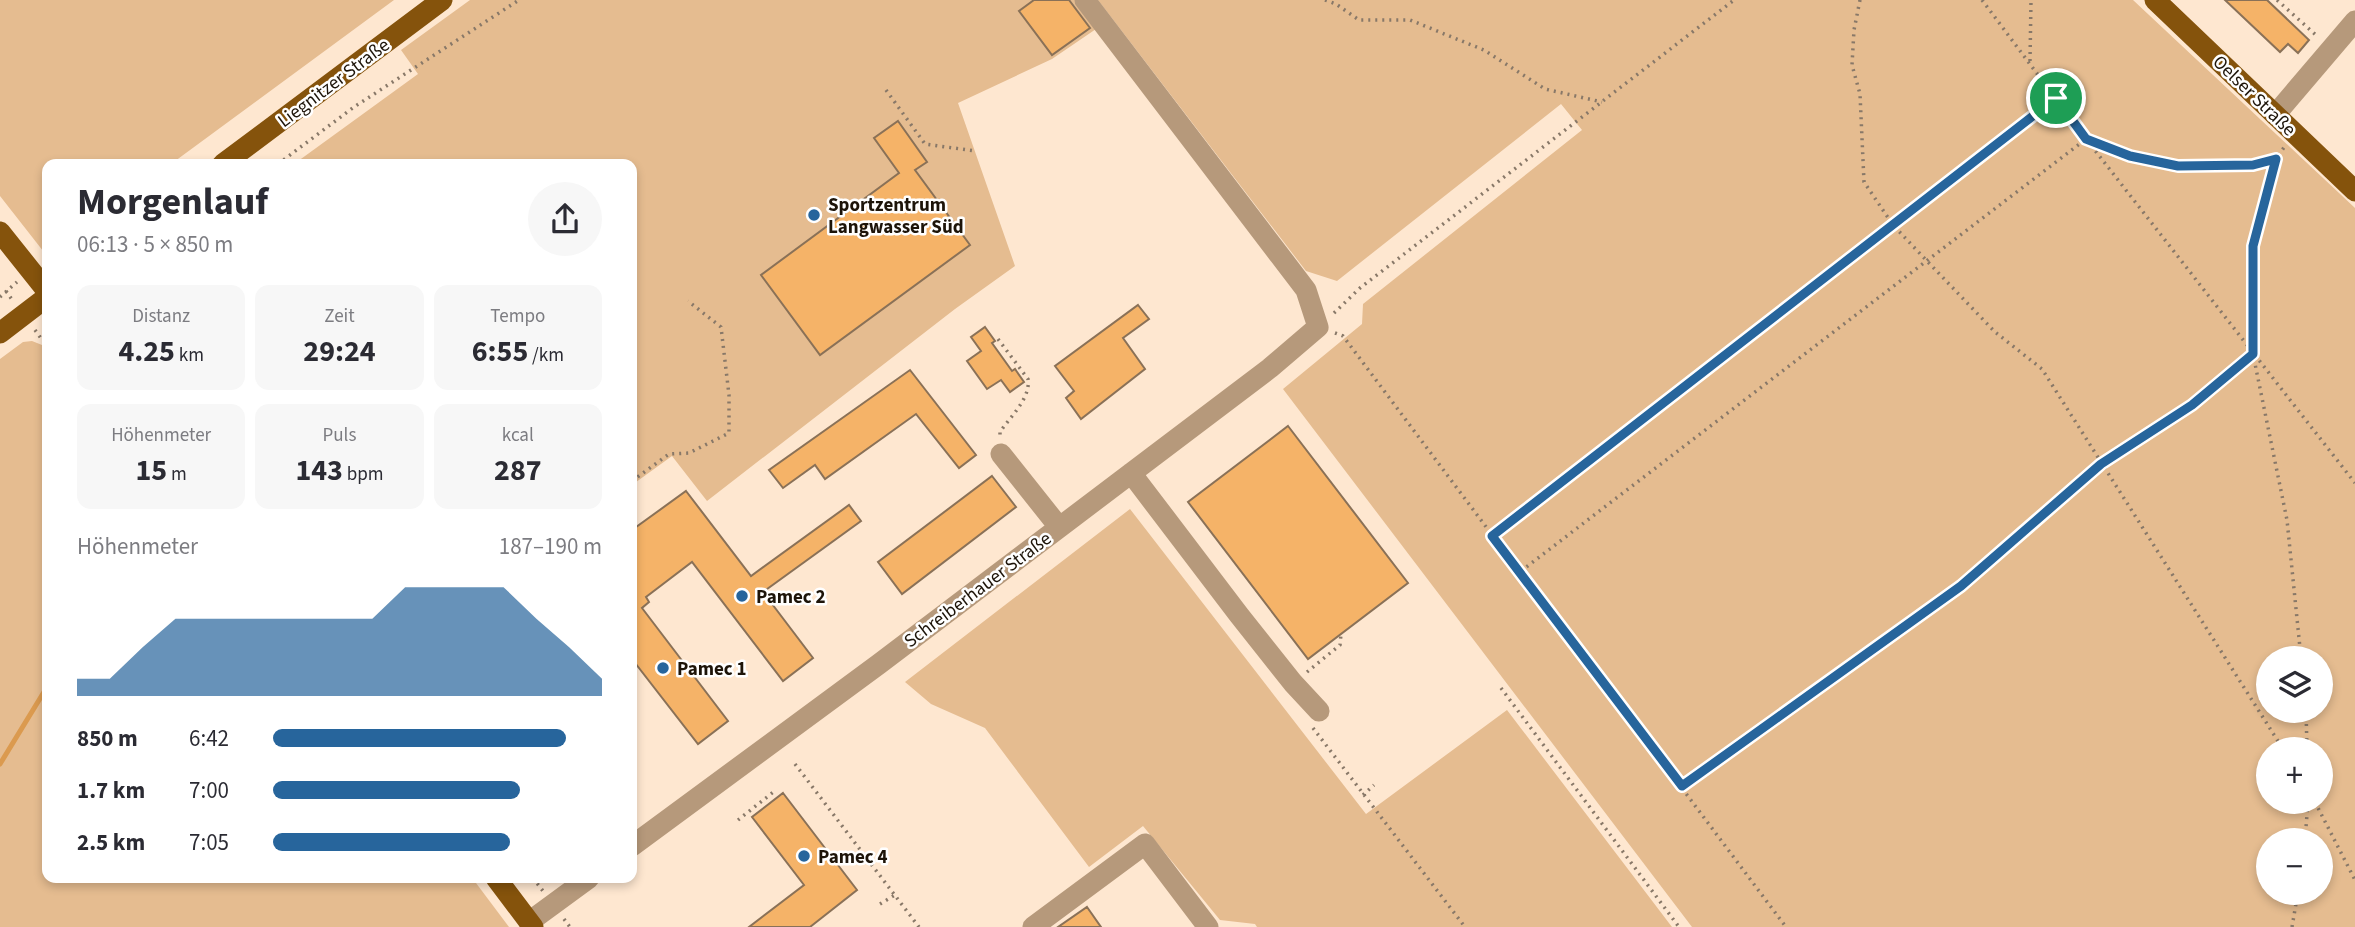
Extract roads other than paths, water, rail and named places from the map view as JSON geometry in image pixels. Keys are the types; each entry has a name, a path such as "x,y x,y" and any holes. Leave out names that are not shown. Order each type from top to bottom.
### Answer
{"main road":[{"name":"Liegnitzer Straße","path":"230,159 442,0"},
{"name":"Oelser Straße","path":"2155,0 2355,191"},
{"path":"0,232 42,285"},
{"path":"0,333 42,301"},
{"path":"500,883 531,924"}],"street":[{"name":"Schreiberhauer Straße","path":"637,842 788,732 1131,473 1269,368 1318,327 1306,290 1085,0"},
{"path":"2275,115 2355,21"},
{"path":"1000,454 1059,527"},
{"path":"1131,473 1293,683 1319,711"},
{"path":"1033,927 1145,844 1208,927"},
{"path":"531,924 583,883"}],"waterway":[{"path":"0,764 42,695"}],"place":[{"name":"Sportzentrum Langwasser Süd","path":"814,215"},
{"name":"Pamec 2","path":"742,596"},
{"name":"Pamec 1","path":"663,668"},
{"name":"Pamec 4","path":"804,856"}]}
